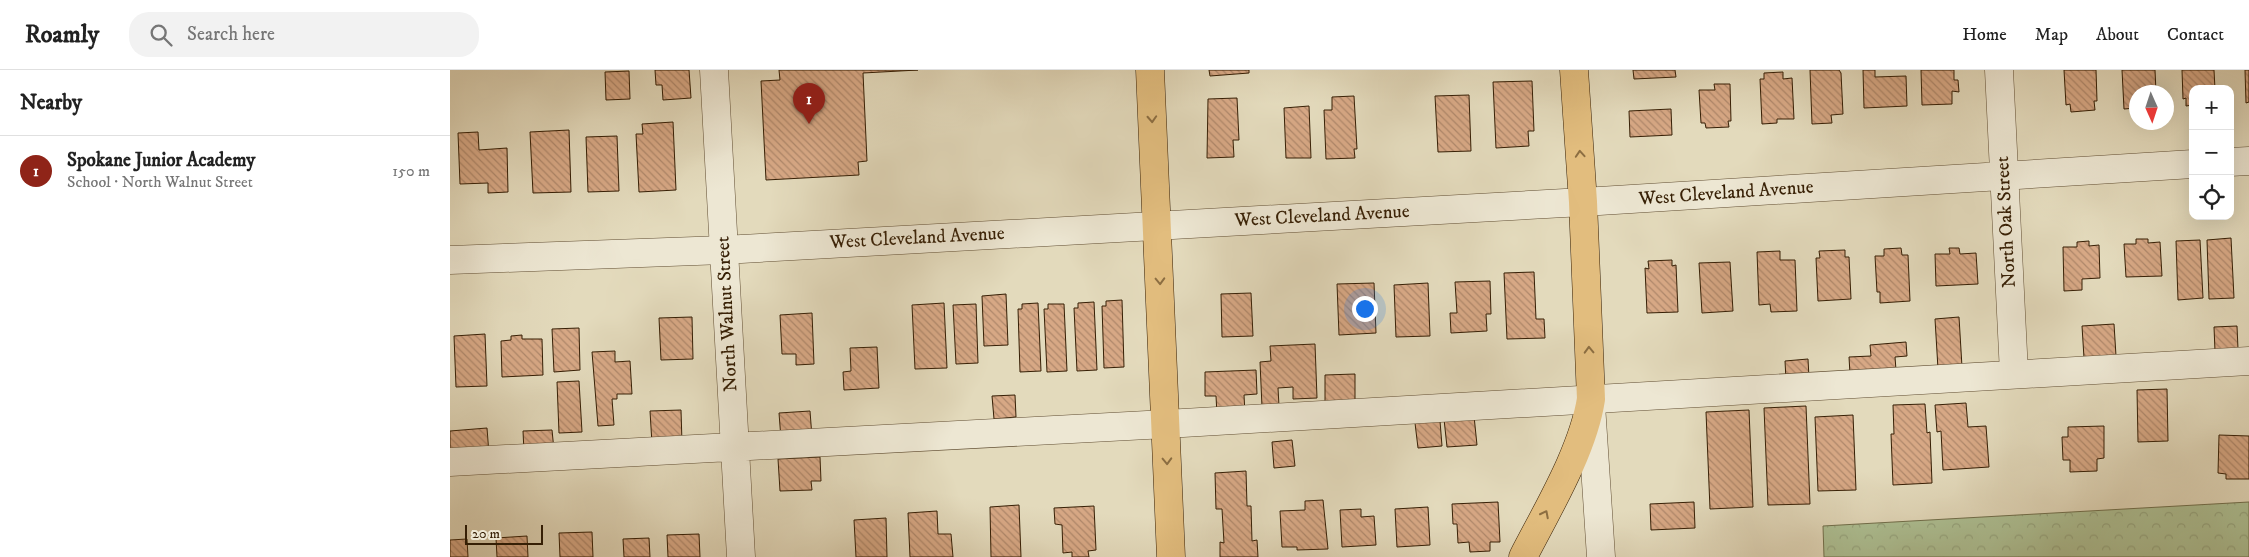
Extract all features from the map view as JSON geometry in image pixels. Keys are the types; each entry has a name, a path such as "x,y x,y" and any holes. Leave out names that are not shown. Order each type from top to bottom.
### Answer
{"main road":[{"path":"1150,70 1171,557"},
{"path":"1523,557 1560,484 1586,422 1591,399 1583,202 1574,70"}],"street":[{"name":"North Walnut Street","path":"714,70 741,557"},
{"name":"North Oak Street","path":"1999,70 2014,373"},
{"path":"2234,162 2249,161"},
{"name":"West Cleveland Avenue","path":"450,260 723,250 1157,224 1583,202 2189,164"},
{"path":"450,462 1166,424 2014,373 2249,361"},
{"path":"1591,399 1601,557"}],"green space":[{"path":"2249,502 2249,557 1824,557 1823,526"}],"building":[{"path":"655,70 689,70 691,98 663,100 662,85 656,85"},
{"path":"779,70 918,70 863,73 867,161 858,162 859,175 766,180 761,81 780,80"},
{"path":"1209,70 1249,70 1249,73 1210,76"},
{"path":"1633,70 1675,70 1676,77 1634,79"},
{"path":"1810,70 1839,70 1841,73 1843,114 1831,115 1832,123 1812,124"},
{"path":"1863,70 1875,70 1875,77 1906,76 1907,106 1864,108"},
{"path":"1921,70 1954,70 1954,80 1958,80 1959,92 1952,91 1952,104 1922,105"},
{"path":"2064,70 2096,70 2097,101 2094,101 2095,110 2071,112 2070,104 2066,105"},
{"path":"2122,70 2155,70 2156,85 2129,85 2129,109 2124,109"},
{"path":"2182,70 2214,70 2215,85 2189,85 2189,106 2186,106 2186,98 2183,99"},
{"path":"2245,70 2249,70 2249,102 2246,103"},
{"path":"629,71 630,99 606,100 605,72"},
{"path":"1783,72 1783,79 1792,78 1794,119 1777,119 1777,123 1762,124 1760,79 1764,79 1764,73"},
{"path":"1532,81 1534,131 1528,131 1529,146 1496,148 1493,82"},
{"path":"1714,84 1730,84 1731,121 1728,121 1729,127 1706,128 1705,123 1701,123 1699,90 1715,90"},
{"path":"1469,95 1471,151 1438,152 1435,96"},
{"path":"1354,96 1357,149 1354,149 1355,158 1326,159 1324,110 1332,110 1332,97"},
{"path":"1237,98 1239,140 1233,140 1234,157 1207,158 1208,99"},
{"path":"1309,106 1311,158 1286,158 1284,108"},
{"path":"1671,109 1672,135 1630,137 1629,111"},
{"path":"673,122 676,190 639,192 636,134 643,134 642,124"},
{"path":"569,130 571,192 533,193 530,132"},
{"path":"478,132 479,150 507,148 508,192 488,193 488,183 460,184 458,133"},
{"path":"617,136 619,191 588,192 586,137"},
{"path":"2231,238 2234,298 2209,299 2207,240"},
{"path":"2136,239 2148,239 2148,243 2160,242 2162,276 2126,277 2124,244 2136,244"},
{"path":"2200,240 2203,298 2178,300 2176,241"},
{"path":"2089,241 2089,246 2099,245 2100,278 2082,279 2082,290 2064,291 2063,247 2077,247 2077,242"},
{"path":"1901,248 1902,255 1908,255 1910,301 1880,303 1880,292 1877,292 1875,256 1884,256 1884,249"},
{"path":"1949,248 1959,248 1960,254 1976,253 1978,284 1936,286 1935,254 1950,254"},
{"path":"1845,250 1845,257 1849,257 1851,299 1818,301 1816,258 1820,258 1819,251"},
{"path":"1780,251 1780,260 1795,260 1797,311 1771,312 1770,304 1759,305 1757,252"},
{"path":"1672,260 1672,266 1676,265 1678,312 1647,313 1645,268 1649,269 1648,261"},
{"path":"1730,262 1733,311 1702,313 1699,263"},
{"path":"1534,272 1536,319 1544,319 1545,338 1507,339 1504,273"},
{"path":"1490,281 1491,314 1486,314 1487,331 1451,333 1450,313 1457,313 1455,282"},
{"path":"1374,283 1376,333 1339,335 1337,284"},
{"path":"1428,283 1430,336 1396,337 1394,285"},
{"path":"1251,293 1253,336 1222,337 1221,294"},
{"path":"1006,294 1008,345 984,346 982,296"},
{"path":"1122,300 1124,367 1104,368 1102,306 1106,306 1106,301"},
{"path":"1094,302 1097,370 1077,371 1074,308 1078,308 1078,303"},
{"path":"944,303 947,368 915,369 912,305"},
{"path":"1038,303 1041,371 1020,372 1018,309 1022,309 1022,304"},
{"path":"976,304 978,363 956,364 953,305"},
{"path":"1048,304 1064,304 1067,371 1047,372 1044,309 1048,309"},
{"path":"812,313 814,364 796,365 796,354 782,354 780,315"},
{"path":"692,317 693,359 661,360 659,318"},
{"path":"1959,317 1962,367 1938,369 1935,319"},
{"path":"2114,324 2116,356 2084,358 2082,326"},
{"path":"2237,326 2238,349 2215,351 2214,327"},
{"path":"579,328 580,370 554,372 552,329"},
{"path":"485,334 487,386 456,387 454,336"},
{"path":"522,335 522,339 542,339 543,375 502,377 501,341 511,340 511,336"},
{"path":"1906,342 1907,356 1895,357 1896,370 1850,374 1849,357 1871,356 1870,345"},
{"path":"1315,344 1317,398 1293,399 1293,387 1278,388 1279,406 1262,407 1260,362 1271,361 1270,346"},
{"path":"877,347 879,388 844,390 843,372 851,371 850,348"},
{"path":"615,351 615,362 630,361 632,394 617,394 617,399 612,399 614,425 598,426 592,352"},
{"path":"1808,359 1809,378 1786,380 1785,361"},
{"path":"1256,370 1257,394 1244,395 1245,414 1217,415 1216,396 1205,396 1205,372"},
{"path":"1355,374 1355,404 1325,405 1325,375"},
{"path":"579,381 582,432 559,433 557,382"},
{"path":"2167,389 2168,441 2138,442 2137,390"},
{"path":"1015,395 1016,417 994,419 992,396"},
{"path":"1966,403 1968,427 1986,426 1989,467 1943,470 1941,431 1937,432 1935,405"},
{"path":"1925,404 1927,433 1930,432 1932,483 1893,485 1891,434 1894,434 1893,405"},
{"path":"1806,406 1810,504 1768,505 1764,408"},
{"path":"681,410 682,443 652,444 650,411"},
{"path":"1749,410 1753,507 1710,509 1706,412"},
{"path":"810,411 812,437 781,439 779,413"},
{"path":"1853,415 1856,490 1818,491 1815,417"},
{"path":"1474,416 1477,445 1447,447 1444,419"},
{"path":"1440,421 1442,446 1418,448 1415,423"},
{"path":"2104,426 2104,458 2097,459 2097,471 2070,472 2070,460 2063,460 2062,437 2068,437 2068,427"},
{"path":"487,428 489,454 450,456 450,431"},
{"path":"552,430 554,450 524,452 523,431"},
{"path":"2219,435 2249,436 2249,479 2226,479 2226,474 2218,473"},
{"path":"1292,440 1295,466 1274,468 1272,442"},
{"path":"820,457 821,481 811,481 812,490 780,491 778,459"},
{"path":"1246,471 1247,506 1251,506 1252,541 1257,540 1258,557 1220,557 1220,542 1224,543 1222,509 1216,509 1215,473"},
{"path":"1323,500 1328,549 1297,550 1297,547 1282,547 1280,511 1305,510 1305,501"},
{"path":"1498,502 1500,542 1490,542 1490,551 1470,552 1469,542 1458,543 1457,524 1453,524 1452,504"},
{"path":"1694,502 1695,528 1651,530 1650,504"},
{"path":"1019,505 1021,557 991,557 990,507"},
{"path":"1094,506 1096,550 1088,551 1089,557 1072,557 1072,552 1063,553 1062,525 1055,524 1054,508"},
{"path":"1428,507 1430,545 1397,547 1395,509"},
{"path":"1361,509 1361,517 1374,516 1376,545 1342,547 1340,510"},
{"path":"937,511 938,534 951,534 953,557 910,557 908,513"},
{"path":"886,518 887,557 856,557 854,520"},
{"path":"592,532 593,557 560,557 559,533"},
{"path":"699,534 700,557 668,557 667,535"},
{"path":"527,536 528,557 497,557 496,538"},
{"path":"649,538 650,557 624,557 623,539"},
{"path":"467,539 468,557 450,557 450,540"}],"place":[{"name":"Spokane Junior Academy","path":"809,124"}]}
